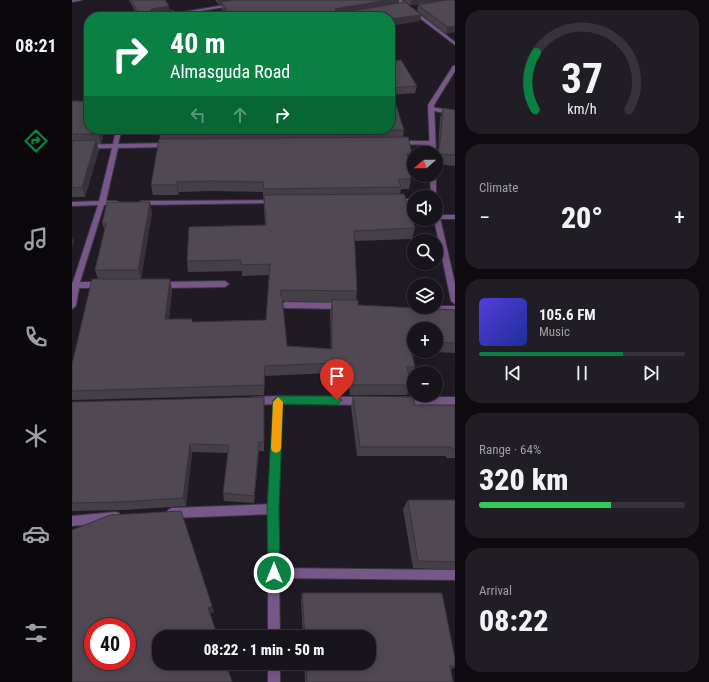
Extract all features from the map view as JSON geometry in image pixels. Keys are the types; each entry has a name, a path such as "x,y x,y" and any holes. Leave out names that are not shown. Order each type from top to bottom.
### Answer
{"street":[{"path":"72,1 80,0"},
{"path":"398,0 455,44"},
{"path":"186,12 238,4"},
{"path":"398,7 416,8"},
{"path":"432,146 431,105 455,67"},
{"path":"431,109 455,113"},
{"path":"72,306 74,285 102,203 118,134"},
{"path":"393,143 432,143"},
{"path":"72,147 171,145"},
{"path":"391,201 407,201"},
{"path":"133,203 281,202"},
{"path":"72,204 125,203"},
{"path":"443,216 455,217"},
{"path":"438,226 455,301"},
{"path":"155,285 225,284"},
{"path":"74,285 108,285"},
{"path":"285,305 347,306"},
{"path":"443,309 455,309"},
{"path":"274,630 273,509 278,400"},
{"path":"247,401 370,401"},
{"path":"394,401 455,401"},
{"path":"162,514 273,509"},
{"path":"72,522 123,516"},
{"path":"274,573 455,575"},
{"path":"274,670 274,682"}],"building":[{"path":"131,0 165,0 169,6 151,9 150,12 137,12"},
{"path":"234,0 387,0 335,9 336,12 214,12 227,10 221,2"},
{"path":"446,0 455,0 455,26 448,27 418,5"},
{"path":"405,2 421,15 395,18 395,12 346,12"},
{"path":"173,10 174,12 150,12"},
{"path":"401,60 417,86 395,88 395,61"},
{"path":"72,101 84,101 84,134 72,134"},
{"path":"395,101 404,130 395,130"},
{"path":"443,108 455,110 455,155 443,154 443,146 439,146"},
{"path":"408,137 410,146 407,146 407,179 398,179 401,187 264,189 263,182 211,181 177,182 177,185 151,185 159,139"},
{"path":"96,140 82,187 72,188 72,141"},
{"path":"404,194 407,203 407,226 414,226 415,228 354,231 357,291 281,290 280,294 282,297 287,346 332,349 332,300 358,300 358,305 407,308 407,314 443,314 443,309 455,310 455,343 443,342 443,322 407,322 407,358 413,358 415,366 407,366 407,385 352,385 350,369 333,367 333,363 265,366 264,385 72,391 72,364 92,279 170,279 165,319 192,319 192,322 266,320 270,264 241,265 241,260 187,261 189,227 266,225 264,195"},
{"path":"107,202 150,202 138,270 95,270 106,224 102,223"},
{"path":"353,396 407,397 407,402 414,402 415,405 455,405 455,449 452,449 451,447 360,447"},
{"path":"264,397 264,442 259,442 254,496 223,493 229,445 190,444 183,498 72,503 72,402"},
{"path":"408,500 455,500 455,562 418,561"},
{"path":"181,511 212,606 208,608 216,630 152,630 152,670 228,670 232,682 72,682 72,530 110,515"},
{"path":"302,593 442,593 455,659 455,666 450,666 453,682 307,682 306,670 376,670 376,630 305,630"}],"slow traffic":[{"path":"276,448 278,402"}],"route":[{"path":"274,573 273,509 278,400 337,400"}]}
